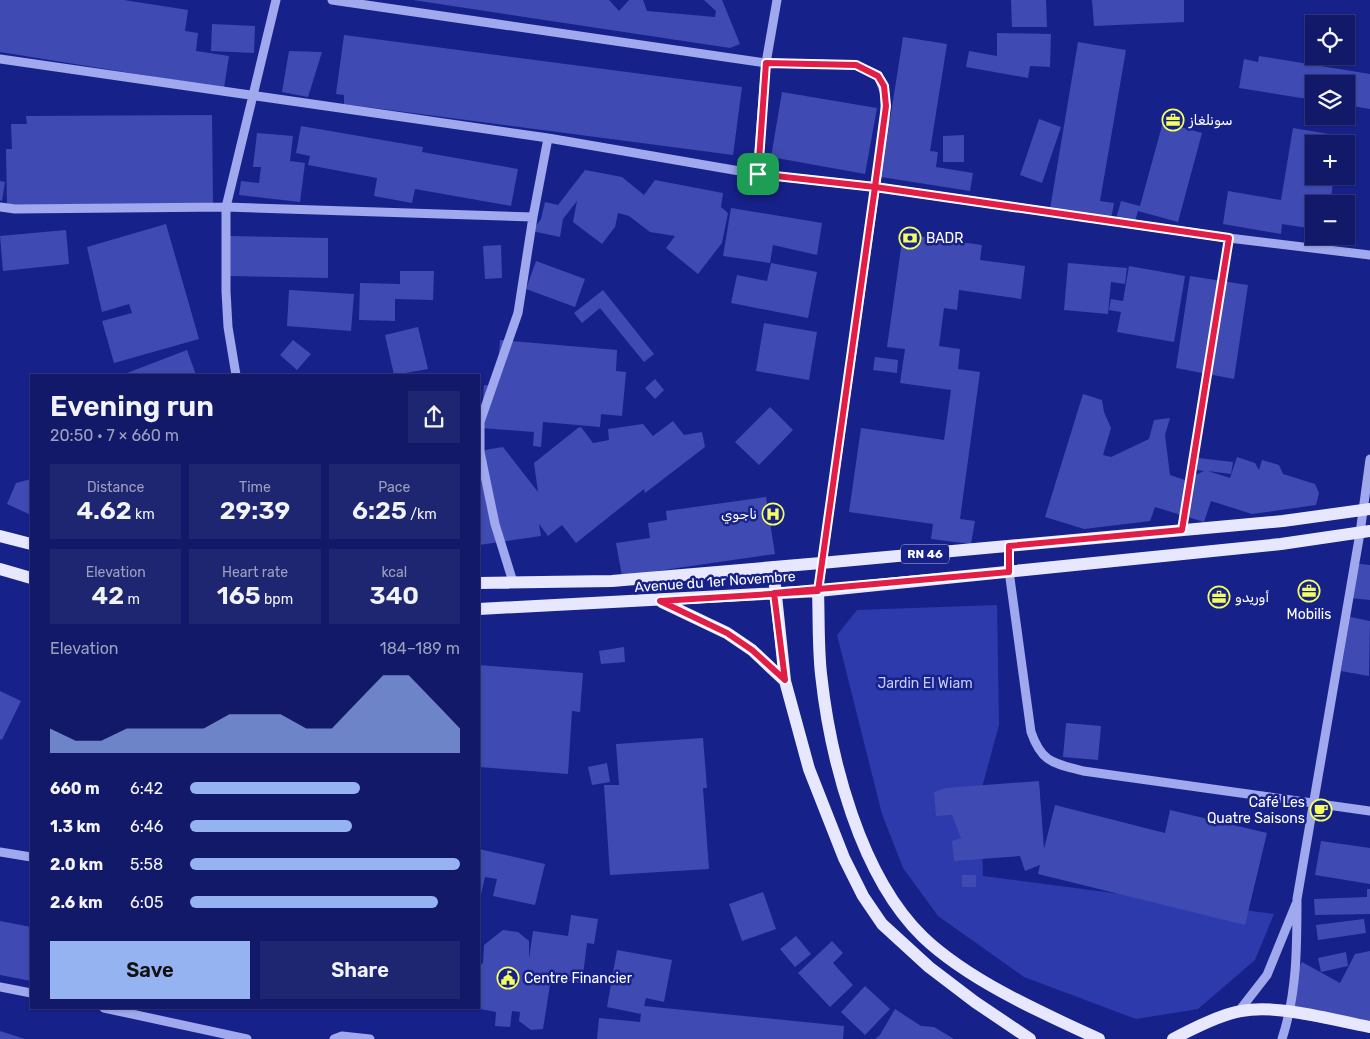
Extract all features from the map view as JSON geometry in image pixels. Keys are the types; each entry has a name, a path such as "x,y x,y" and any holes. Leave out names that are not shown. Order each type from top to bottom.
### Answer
{"main road":[{"name":"Avenue du 1er Novembre","path":"480,583 612,581 1283,521 1366,509"},
{"name":"Avenue du 1er Novembre","path":"480,610 818,591 1281,544 1365,532"},
{"path":"0,536 30,544"},
{"path":"773,567 774,593 785,680 809,769 844,858 868,903 882,924 929,967 975,1002 1030,1039"},
{"path":"0,569 30,578"},
{"path":"818,591 821,674 839,779 871,861 889,898 923,937 970,973 1099,1039"},
{"path":"660,601 727,633 752,650 785,680"},
{"path":"1173,1039 1189,1030 1239,1011 1261,1008 1370,1027"}],"street":[{"path":"236,374 227,309 226,208 251,96 276,0"},
{"path":"332,0 766,63 856,65 878,76 884,86 886,106 818,591"},
{"path":"758,174 766,63 777,0"},
{"path":"0,59 548,138 758,174 875,187 1229,238 1370,255"},
{"path":"512,582 495,524 480,452 480,422 518,313 548,138"},
{"path":"0,207 15,209 226,208 534,217"},
{"path":"1282,1039 1291,1013 1298,957 1297,899 1313,802 1365,532 1370,459"},
{"path":"1009,546 1009,572 1031,732 1036,748 1042,756 1052,762 1082,771 1370,811"},
{"path":"0,852 30,857"},
{"path":"1239,1011 1267,975 1297,899"},
{"path":"0,987 30,993"},
{"path":"110,1009 149,1016 248,1039"},
{"path":"149,1016 154,1009"},
{"path":"334,1039 342,1036 370,1039"}],"path":[{"path":"1182,530 1229,238"}],"green space":[{"name":"Jardin El Wiam","path":"997,605 999,725 980,795 983,876 1274,914 1255,960 1198,1009 1136,1019 1024,977 938,916 903,868 882,814 837,635 857,610"}],"building":[{"path":"0,0 124,0 188,10 185,31 198,33 196,51 229,56 224,88 0,52"},
{"path":"413,0 609,0 619,11 629,0 643,0 647,11 715,17 716,11 704,0 722,0 740,44 730,48"},
{"path":"1011,0 1046,0 1047,27 1012,27"},
{"path":"1092,0 1184,0 1184,22 1094,26"},
{"path":"212,24 255,26 254,53 211,51"},
{"path":"997,33 1051,34 1050,67 1030,66 1028,78 966,67 969,51 997,56"},
{"path":"344,35 742,87 733,155 344,104 344,95 336,94"},
{"path":"903,37 947,44 930,151 938,152 936,167 973,173 970,191 881,177"},
{"path":"1078,42 1126,50 1100,201 1114,203 1111,220 1050,209"},
{"path":"289,51 322,52 308,97 282,92"},
{"path":"1259,56 1305,63 1305,65 1370,74 1370,109 1355,106 1355,75 1305,75 1305,99 1239,88 1244,59 1258,62"},
{"path":"782,92 877,108 865,174 771,157"},
{"path":"212,115 213,204 7,206 6,149 12,149 11,124 27,124 26,116"},
{"path":"1039,119 1061,127 1042,183 1020,175"},
{"path":"1163,122 1202,133 1178,222 1138,211 1134,224 1116,219 1121,201 1140,206"},
{"path":"301,126 423,147 422,152 518,169 511,206 415,189 412,203 374,196 377,178 308,165 310,156 296,153"},
{"path":"1293,128 1335,135 1305,135 1305,185 1333,185 1331,195 1305,195 1305,228 1282,224 1281,234 1223,224 1228,191 1281,200"},
{"path":"257,133 293,136 290,161 305,163 300,202 239,195 241,181 259,183 261,167 253,167"},
{"path":"964,135 964,162 943,162 943,136"},
{"path":"585,170 622,177 644,195 655,180 723,193 721,207 728,213 722,243 698,274 666,248 675,236 650,232 629,216 618,213 615,227 602,244 573,222 577,201 563,219 560,237 532,231 541,219 545,202 558,205"},
{"path":"0,181 5,182 2,201 0,200"},
{"path":"731,208 822,223 817,255 773,245 770,263 723,256"},
{"path":"166,224 199,339 114,363 102,321 132,313 129,304 102,312 87,247"},
{"path":"66,230 69,264 3,271 0,236"},
{"path":"903,234 982,245 980,260 1025,266 1021,299 959,290 957,310 944,308 939,346 960,349 958,369 980,372 960,519 975,521 971,544 931,539 933,524 849,512 861,428 944,440 951,390 900,383 905,349 887,347"},
{"path":"230,236 328,238 328,278 230,276"},
{"path":"501,245 502,278 485,279 483,246"},
{"path":"536,261 585,279 575,307 526,289"},
{"path":"771,263 817,272 808,318 731,303 737,275 767,281"},
{"path":"1068,263 1127,268 1125,284 1111,282 1108,314 1064,310"},
{"path":"1129,266 1185,276 1174,342 1117,332 1121,312 1109,310 1111,299 1123,301"},
{"path":"400,271 434,271 433,300 395,299 395,321 359,320 360,283 400,284"},
{"path":"1190,276 1248,285 1234,379 1176,368"},
{"path":"289,290 354,294 351,331 287,326"},
{"path":"603,290 654,354 644,362 600,308 582,323 574,313"},
{"path":"764,323 817,332 809,380 756,371"},
{"path":"418,327 428,369 394,374 385,335"},
{"path":"293,340 311,354 297,370 280,355"},
{"path":"500,340 617,350 616,371 626,372 622,416 601,414 600,427 543,422 541,447 533,446 534,432 481,428 484,385 497,386"},
{"path":"187,350 196,374 128,374"},
{"path":"875,357 898,360 897,373 873,370"},
{"path":"655,379 664,390 655,399 645,388"},
{"path":"1083,394 1102,400 1104,412 1111,428 1103,455 1111,457 1149,439 1154,420 1170,418 1165,435 1170,475 1185,480 1204,471 1197,470 1198,458 1233,462 1231,474 1208,471 1230,478 1237,457 1255,463 1259,470 1262,460 1279,465 1283,474 1315,484 1319,493 1316,505 1252,514 1211,501 1204,522 1155,507 1150,521 1084,529 1045,517"},
{"path":"770,407 793,430 759,465 735,442"},
{"path":"673,421 684,435 702,432 705,447 645,493 644,489 576,543 562,525 548,536 539,524 541,536 480,545 480,451 503,447 538,492 534,463 578,428 581,427 593,443 609,440 608,429 643,424 653,436"},
{"path":"30,479 30,515 7,504 16,483"},
{"path":"766,497 775,554 622,576 616,543 650,538 648,523 667,520 666,511"},
{"path":"1352,563 1370,565 1370,600 1349,598"},
{"path":"1350,617 1370,621 1369,676 1341,671"},
{"path":"624,647 625,662 601,664 599,651"},
{"path":"480,665 583,673 580,712 572,711 568,774 480,767"},
{"path":"0,691 21,701 2,740 0,739"},
{"path":"1066,723 1101,726 1098,760 1063,757"},
{"path":"703,738 707,788 703,788 709,869 610,875 604,785 619,785 616,744"},
{"path":"607,763 610,782 592,785 588,767"},
{"path":"1039,781 1044,849 1055,805 1165,833 1170,810 1267,833 1245,925 1038,874 1040,865 1025,871 1020,856 954,861 952,841 961,838 952,815 936,816 934,792 946,788"},
{"path":"1321,841 1370,848 1370,884 1315,875"},
{"path":"480,849 545,864 535,905 493,896 497,879 485,877 481,895"},
{"path":"962,875 976,875 976,887 962,887"},
{"path":"1367,889 1370,889 1370,914 1315,915 1314,899 1367,897"},
{"path":"763,892 776,929 742,941 729,904"},
{"name":"Centre Financier","path":"571,915 598,919 594,944 587,943 582,983 536,977 539,983 550,985 543,1029 531,1030 519,1021 520,1012 512,1011 510,1027 495,1026 496,1012 480,1009 480,965 483,963 484,945 503,930 518,932 529,941 529,959 533,931 568,936"},
{"path":"1364,919 1366,933 1318,940 1316,925"},
{"path":"0,921 30,927 30,981 0,975"},
{"path":"796,936 811,954 795,967 780,949"},
{"path":"832,941 843,953 833,963 853,985 830,1007 798,973"},
{"path":"617,950 672,960 664,1002 646,998 644,1006 844,1026 843,1039 597,1039 599,1018 640,1022 641,1014 607,1007"},
{"path":"1370,951 1370,1031 1288,1017 1294,977 1302,962 1340,983 1355,954"},
{"path":"1346,952 1348,966 1321,972 1318,958"},
{"path":"865,986 890,1009 865,1035 841,1012"},
{"path":"895,1009 921,1026 934,1027 954,1039 875,1039 880,1035"},
{"path":"0,1031 25,1039 0,1039"}],"place":[{"name":"سونلغاز","path":"1173,120"},
{"name":"BADR","path":"910,238"},
{"name":"ناجوي","path":"773,514"},
{"name":"Mobilis","path":"1309,591"},
{"name":"أوريدو","path":"1219,597"},
{"name":"Café Les Quatre Saisons","path":"1321,810"},
{"name":"Centre Financier","path":"508,978"}],"route":[{"path":"758,174 766,63 856,65 874,72 884,86 885,120 875,187 1229,238 1182,530 1009,546 1009,572 818,591 774,593 785,680 752,650 727,633 660,601 774,593 818,591 875,187 758,174"}]}
